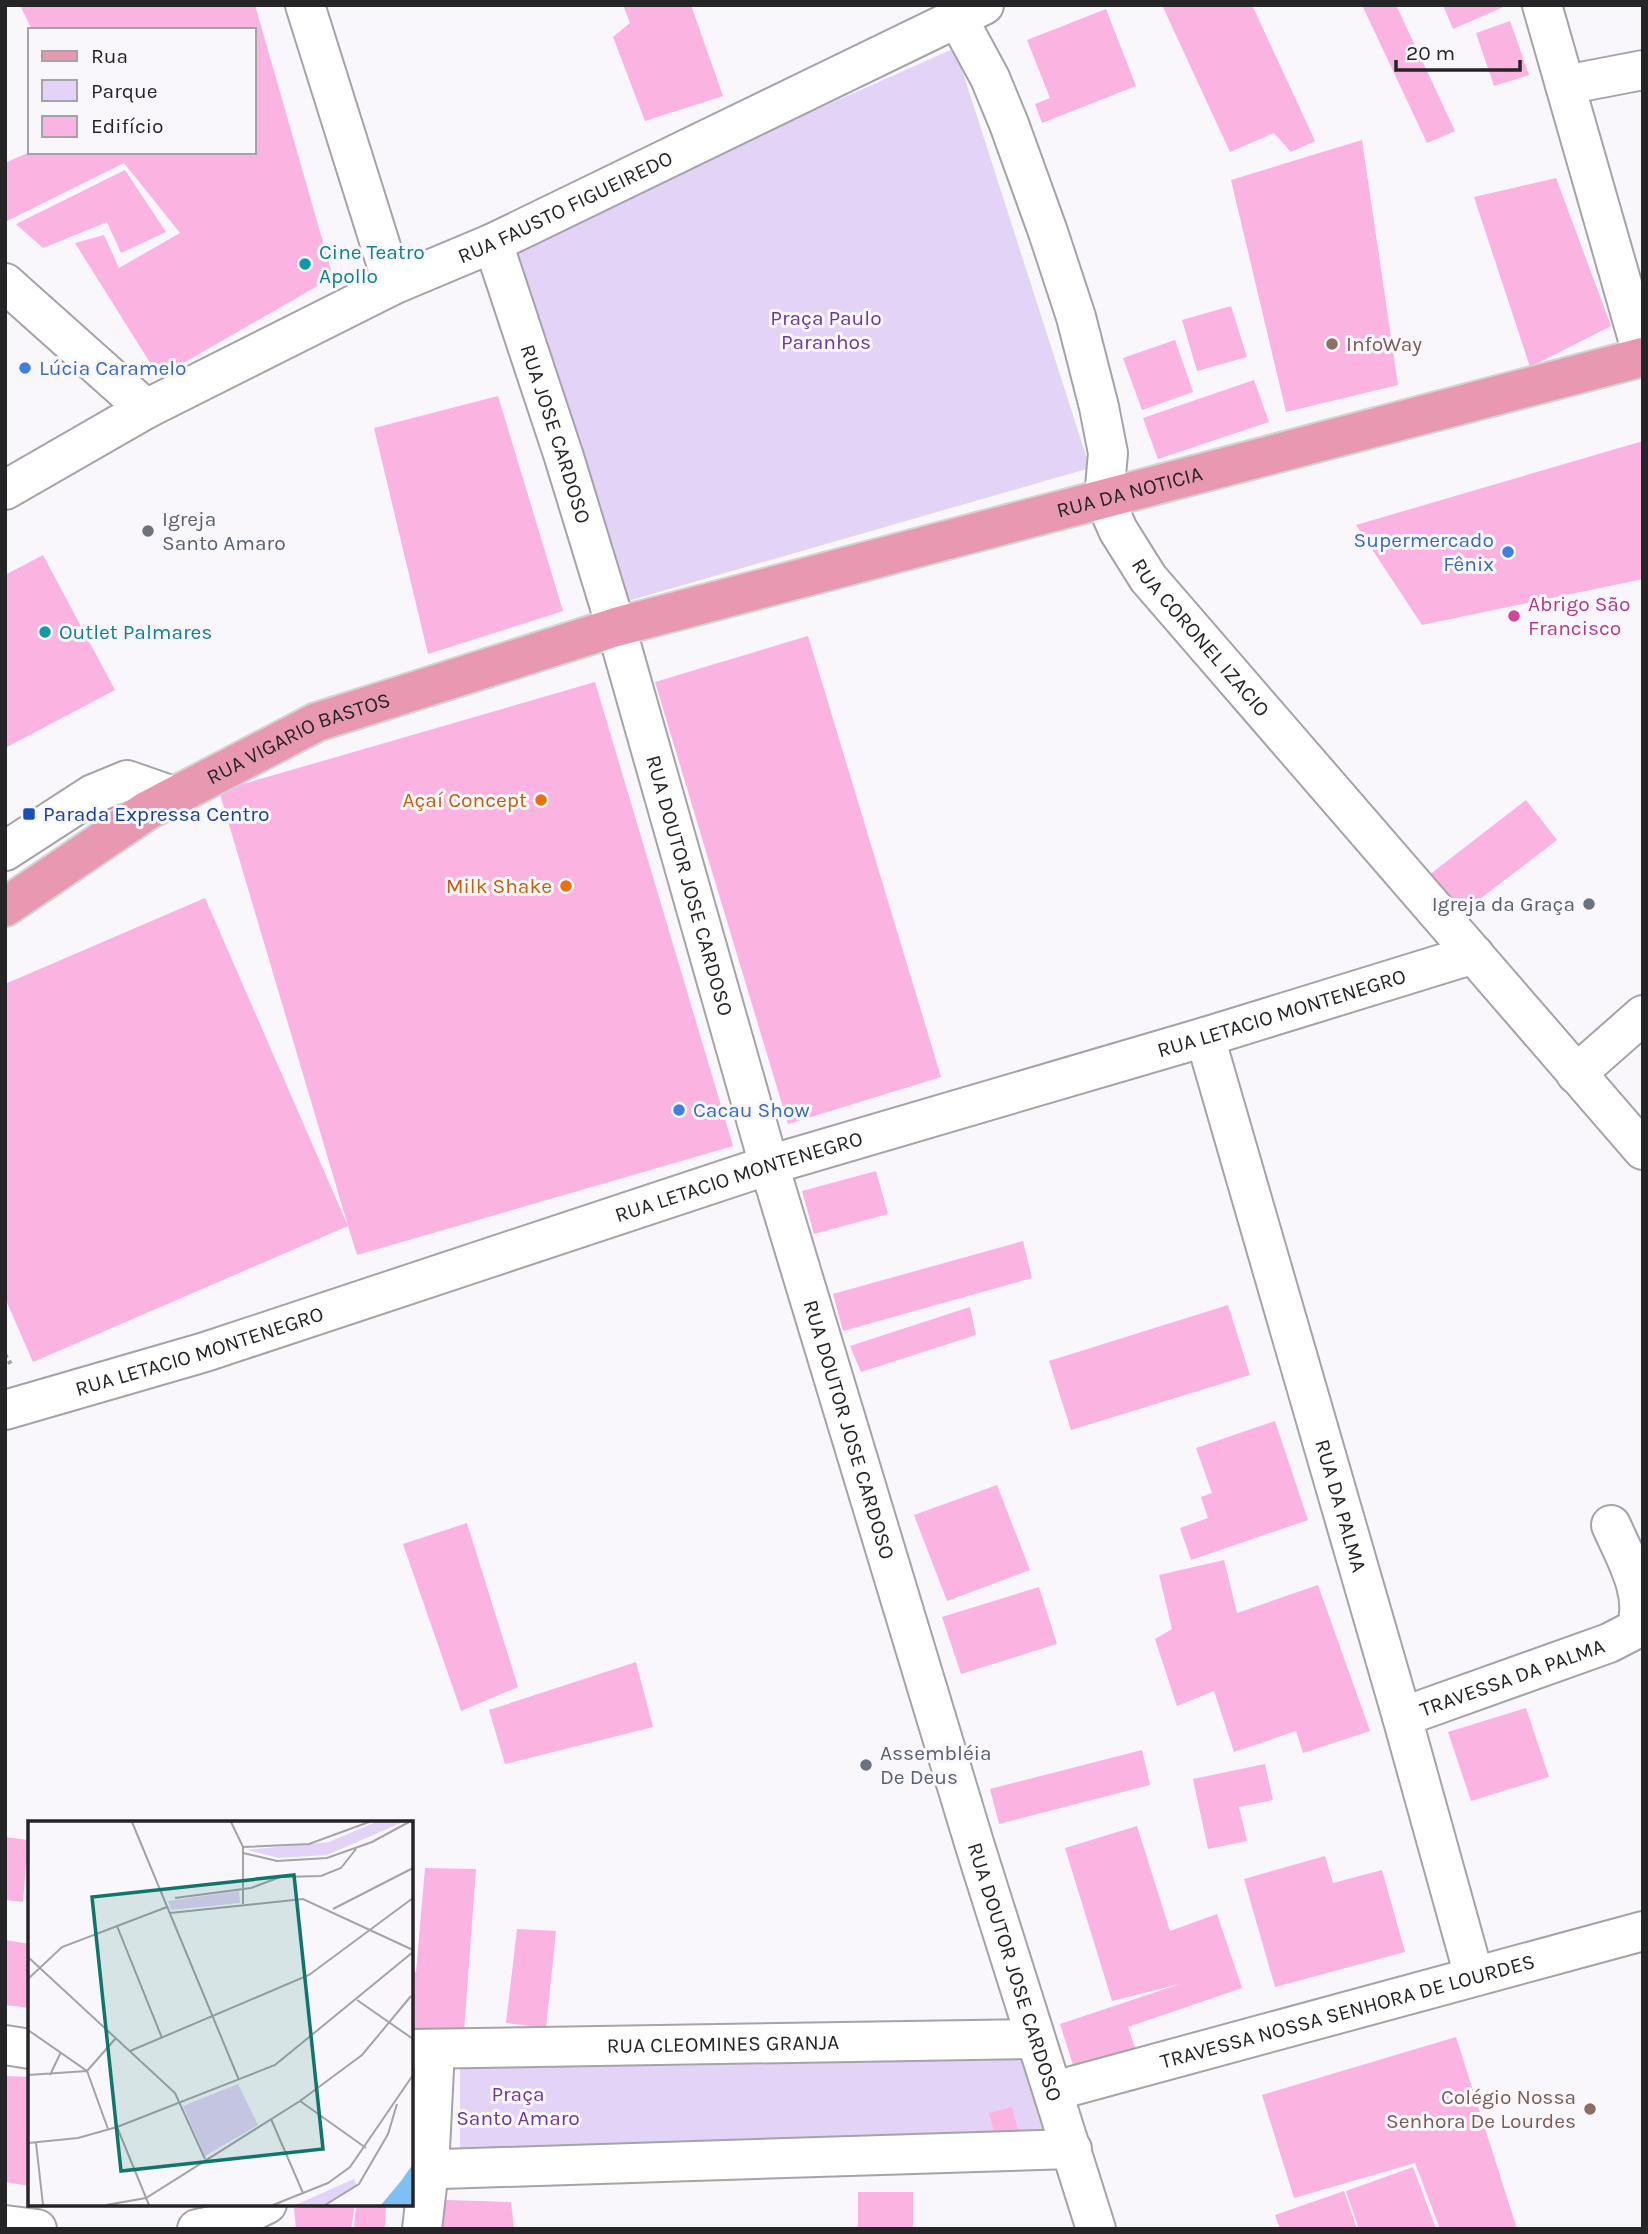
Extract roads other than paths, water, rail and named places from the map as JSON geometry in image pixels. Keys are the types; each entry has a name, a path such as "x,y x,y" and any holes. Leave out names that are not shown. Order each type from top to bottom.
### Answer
{"main road":[{"name":"RUA DA NOTICIA","path":"616,627 1643,357"},
{"name":"RUA VIGARIO BASTOS","path":"5,906 148,810 317,722 616,627"}],"street":[{"path":"304,5 393,285"},
{"path":"1542,5 1643,357"},
{"name":"RUA FAUSTO FIGUEIREDO","path":"5,490 146,409 393,285 493,243 971,12"},
{"name":"RUA CORONEL IZACIO","path":"971,12 990,78 1009,124 1076,317 1108,453 1104,498 1118,530 1148,578 1643,1150"},
{"path":"1565,85 1643,70"},
{"name":"RUA JOSE CARDOSO","path":"493,243 564,457 616,627"},
{"path":"5,283 146,409"},
{"name":"RUA DOUTOR JOSE CARDOSO","path":"616,627 769,1165 1035,2039 1054,2091 1096,2229"},
{"path":"5,851 93,794 127,780 173,796"},
{"name":"RUA LETACIO MONTENEGRO","path":"5,1410 205,1352 769,1165 1205,1037 1474,954"},
{"path":"1576,1074 1643,1015"},
{"name":"RUA DA PALMA","path":"1205,1037 1402,1717 1474,1976"},
{"name":"TRAVESSA DA PALMA","path":"1402,1717 1609,1643 1636,1629 1641,1615 1640,1594 1611,1525"},
{"name":"TRAVESSA NOSSA SENHORA DE LOURDES","path":"1054,2091 1643,1931"},
{"name":"RUA CLEOMINES GRANJA","path":"423,2049 1035,2039"},
{"path":"5,2045 28,2049"},
{"path":"422,2229 420,2169 423,2049"},
{"path":"420,2169 1072,2149"},
{"path":"197,2229 230,2222 263,2206"},
{"path":"5,2225 37,2229"}],"place":[{"name":"Cine Teatro Apollo","path":"305,264"},
{"name":"InfoWay","path":"1332,344"},
{"name":"Lúcia Caramelo","path":"25,368"},
{"name":"Igreja Santo Amaro","path":"148,531"},
{"name":"Supermercado Fênix","path":"1508,552"},
{"name":"Abrigo São Francisco","path":"1514,616"},
{"name":"Outlet Palmares","path":"45,632"},
{"name":"Açaí Concept","path":"541,800"},
{"name":"Parada Expressa Centro","path":"29,814"},
{"name":"Milk Shake","path":"566,886"},
{"name":"Igreja da Graça","path":"1589,904"},
{"name":"Cacau Show","path":"679,1110"},
{"name":"Assembléia De Deus","path":"866,1765"},
{"name":"Colégio Nossa Senhora De Lourdes","path":"1590,2109"}],"park label":[{"name":"Praça Paulo Paranhos","path":"826,330"},
{"name":"Praça Santo Amaro","path":"518,2106"}]}
